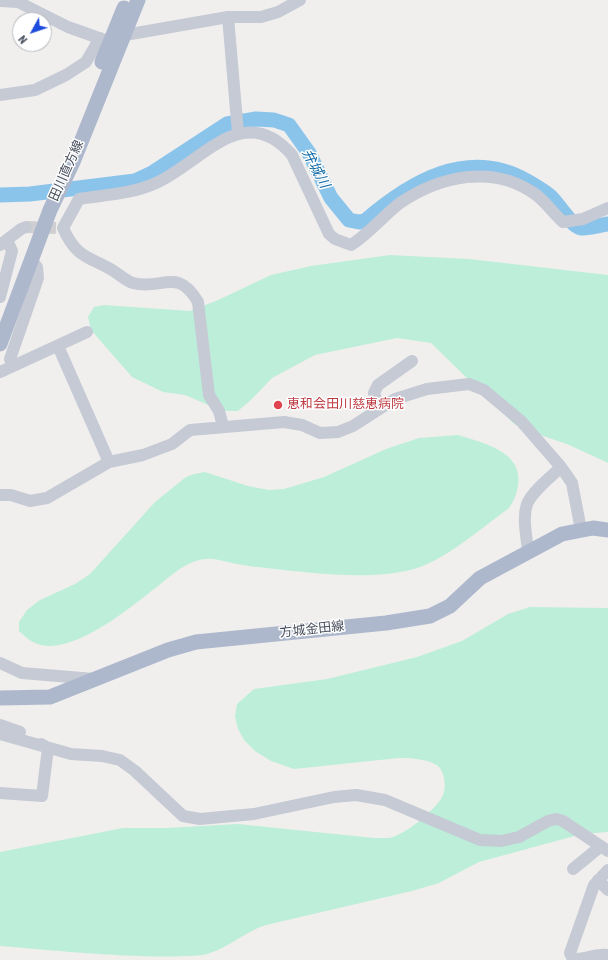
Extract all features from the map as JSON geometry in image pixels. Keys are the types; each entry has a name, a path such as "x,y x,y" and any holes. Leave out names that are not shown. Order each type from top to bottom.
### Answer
{"main road":[{"name":"田川直方線","path":"69,160 105,40 127,0"},
{"name":"田川直方線","path":"0,321 2,301 48,209 125,35 138,0"},
{"name":"田川直方線","path":"0,344 32,261 48,209"},
{"name":"方城金田線","path":"0,698 50,697 168,650 196,642 386,623 430,616 450,606 480,578 562,534 593,528 608,530"}],"street":[{"path":"0,1 18,2 68,27 105,40 125,35 228,17 261,17 277,6 300,0"},
{"path":"228,17 237,131"},
{"path":"0,95 35,90 66,75 86,62 105,40"},
{"path":"223,426 219,411 209,396 198,302 192,291 185,285 170,282 133,283 82,255 69,242 60,228 79,199 135,191 157,183 237,131 260,133 273,137 285,146 292,155 329,234 335,239 351,245 372,230 400,204 429,187 458,177 482,175 511,180 536,194 563,222 583,219 608,208"},
{"path":"2,301 12,251 4,243 21,229 26,227"},
{"path":"7,369 38,278 37,267 32,261"},
{"path":"7,369 87,332"},
{"path":"58,346 109,462"},
{"path":"379,409 374,393 378,385 412,361"},
{"path":"0,496 11,496 30,501 47,498 109,462 143,455 172,444 190,430 284,422 302,425 320,432 338,432 353,426 395,399 427,389 469,384 484,390 521,421 561,467 572,483 581,530"},
{"path":"528,552 525,519 528,504 540,487 561,467"},
{"path":"0,662 22,673 94,679"},
{"path":"0,725 18,731 48,748"},
{"path":"0,734 71,754 102,756 120,760 135,771 184,816 200,819 254,814 334,797 356,795 385,800 480,840 501,841 519,837 548,821 556,819 563,821 605,848 572,869"},
{"path":"0,793 42,796 48,748"},
{"path":"608,870 594,885 570,953 573,958 580,959 599,954 608,955"},
{"path":"598,880 608,890"}],"green space":[{"path":"390,255 469,259 608,275 608,463 567,444 528,431 514,424 431,343 397,338 315,355 272,378 238,411 222,411 185,395 163,392 132,377 91,330 88,317 94,307 104,305 190,311 218,300 271,275 311,266"},
{"path":"458,435 490,446 509,457 515,465 518,474 516,496 508,509 465,541 431,563 403,572 344,575 256,567 215,559 205,559 193,562 183,567 116,618 81,638 64,644 47,646 31,641 19,631 19,622 27,610 40,600 75,584 90,574 155,502 186,477 205,472 248,486 269,490 284,489 324,477 386,449 419,438"},
{"path":"530,607 608,608 608,832 582,834 479,862 439,883 412,891 266,925 211,953 203,955 129,956 0,946 0,852 123,828 167,828 238,824 374,838 389,838 396,836 411,827 433,809 444,794 444,776 438,766 425,760 399,758 294,769 271,761 255,751 244,740 238,729 235,716 237,704 254,689 327,679 417,657 462,641 508,614"}],"waterway":[{"name":"弁城川","path":"0,195 30,194 135,181 152,173 227,124 256,119 274,120 289,125 309,153 331,198 349,220 359,222 365,221 382,207 420,182 462,168 483,167 505,171 527,181 550,196 569,219 581,228 608,224"}],"tunnel":[{"path":"26,227 57,228"}],"place":[{"name":"恵和会田川慈恵病院","path":"278,405"}]}
